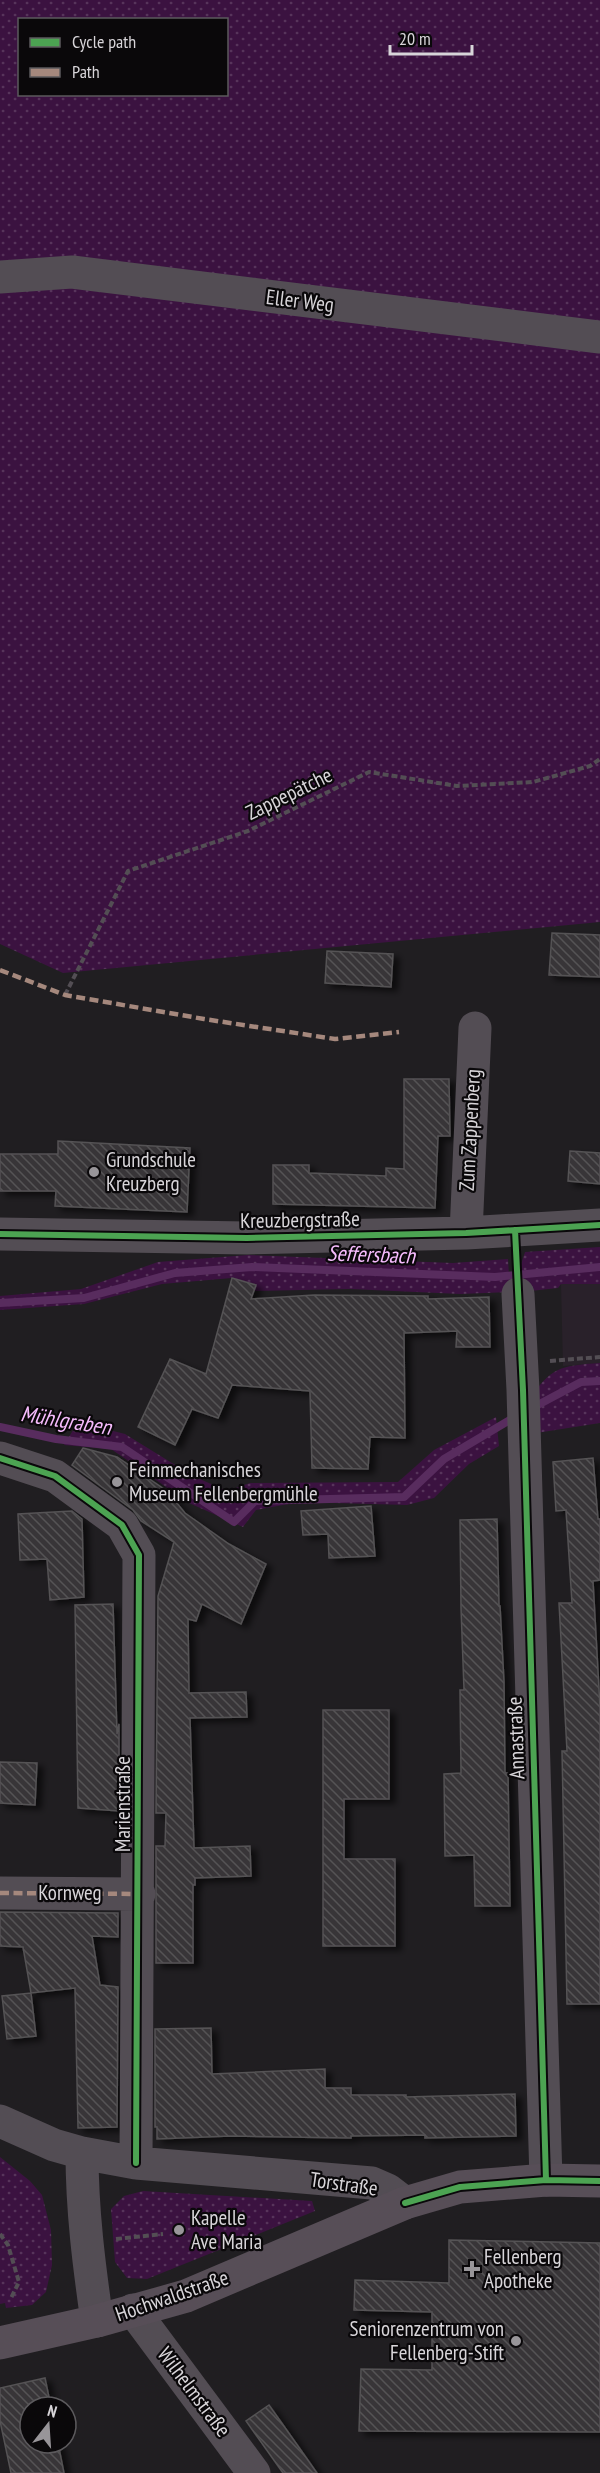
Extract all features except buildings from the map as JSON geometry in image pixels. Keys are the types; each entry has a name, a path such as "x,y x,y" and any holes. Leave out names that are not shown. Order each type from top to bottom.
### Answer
{"main road":[{"name":"Torstraße","path":"405,2203 460,2187 546,2180 600,2181"},
{"name":"Hochwaldstraße","path":"0,2343 97,2321 186,2296 405,2203"}],"street":[{"name":"Eller Weg","path":"0,277 72,272 600,337"},
{"name":"Zum Zappenberg","path":"466,1233 475,1028"},
{"name":"Kreuzbergstraße","path":"0,1234 247,1238 466,1233 600,1225"},
{"name":"Annastraße","path":"518,1294 523,1377 546,2180"},
{"name":"Marienstraße","path":"0,1458 61,1480 122,1525 139,1555 136,2163"},
{"name":"Kornweg","path":"0,1893 139,1893"},
{"name":"Torstraße","path":"0,2121 54,2145 82,2153 161,2167 372,2183 388,2190 405,2203"},
{"path":"82,2153 86,2242 97,2321"},
{"name":"Wilhelmstraße","path":"133,2310 254,2473"}],"path":[{"path":"523,1377 600,1357"},
{"path":"0,2235 9,2245 19,2282 11,2298"},
{"path":"86,2242 163,2235"}],"shaded area":[{"path":"0,0 600,0 600,922 63,973 0,944"},
{"path":"600,1247 600,1284 561,1284 558,1288 521,1292 520,1267 525,1252"},
{"path":"248,1255 453,1263 508,1259 510,1292 460,1294 350,1289 254,1291 255,1285 232,1278 162,1284 84,1304 0,1310 0,1296 81,1289 158,1262"},
{"path":"561,1284 600,1284 600,1363 563,1366"},
{"path":"600,1363 600,1423 530,1434 527,1402 543,1382 557,1370 565,1367"},
{"path":"496,1417 499,1446 469,1464 434,1498 407,1505 299,1502 256,1510 243,1527 189,1503 111,1449 64,1445 78,1422 125,1434 193,1476 227,1491 250,1483 398,1482 434,1450"},
{"path":"0,2157 30,2181 42,2195 51,2230 52,2265 46,2292 32,2305 6,2308 5,2303 0,2304"},
{"path":"143,2191 312,2201 315,2211 147,2279 127,2278 115,2262 111,2209 124,2196"}],"waterway":[{"name":"Seffersbach","path":"0,1303 84,1298 175,1273 252,1267 495,1277 600,1267"},
{"name":"Mühlgraben","path":"532,1408 581,1382 600,1381"},
{"name":"Mühlgraben","path":"0,1427 56,1439 122,1447 234,1522 255,1501 404,1497 444,1459 515,1417"}],"marked path":[{"path":"0,970 65,995 204,1019 335,1039 399,1032"},
{"path":"0,1893 139,1894"}],"cycle path":[{"path":"0,1234 247,1238 466,1233 600,1225"},
{"path":"515,1230 523,1390 546,2180"},
{"path":"0,1458 55,1476 122,1525 139,1555 136,2163"},
{"path":"405,2203 460,2187 546,2180 600,2181"}],"place":[{"name":"Grundschule Kreuzberg","path":"94,1172"},
{"name":"Feinmechanisches Museum Fellenbergmühle","path":"117,1482"},
{"name":"Kapelle Ave Maria","path":"179,2230"},
{"name":"Fellenberg Apotheke","path":"472,2269"},
{"name":"Seniorenzentrum von Fellenberg-Stift","path":"516,2341"}]}
